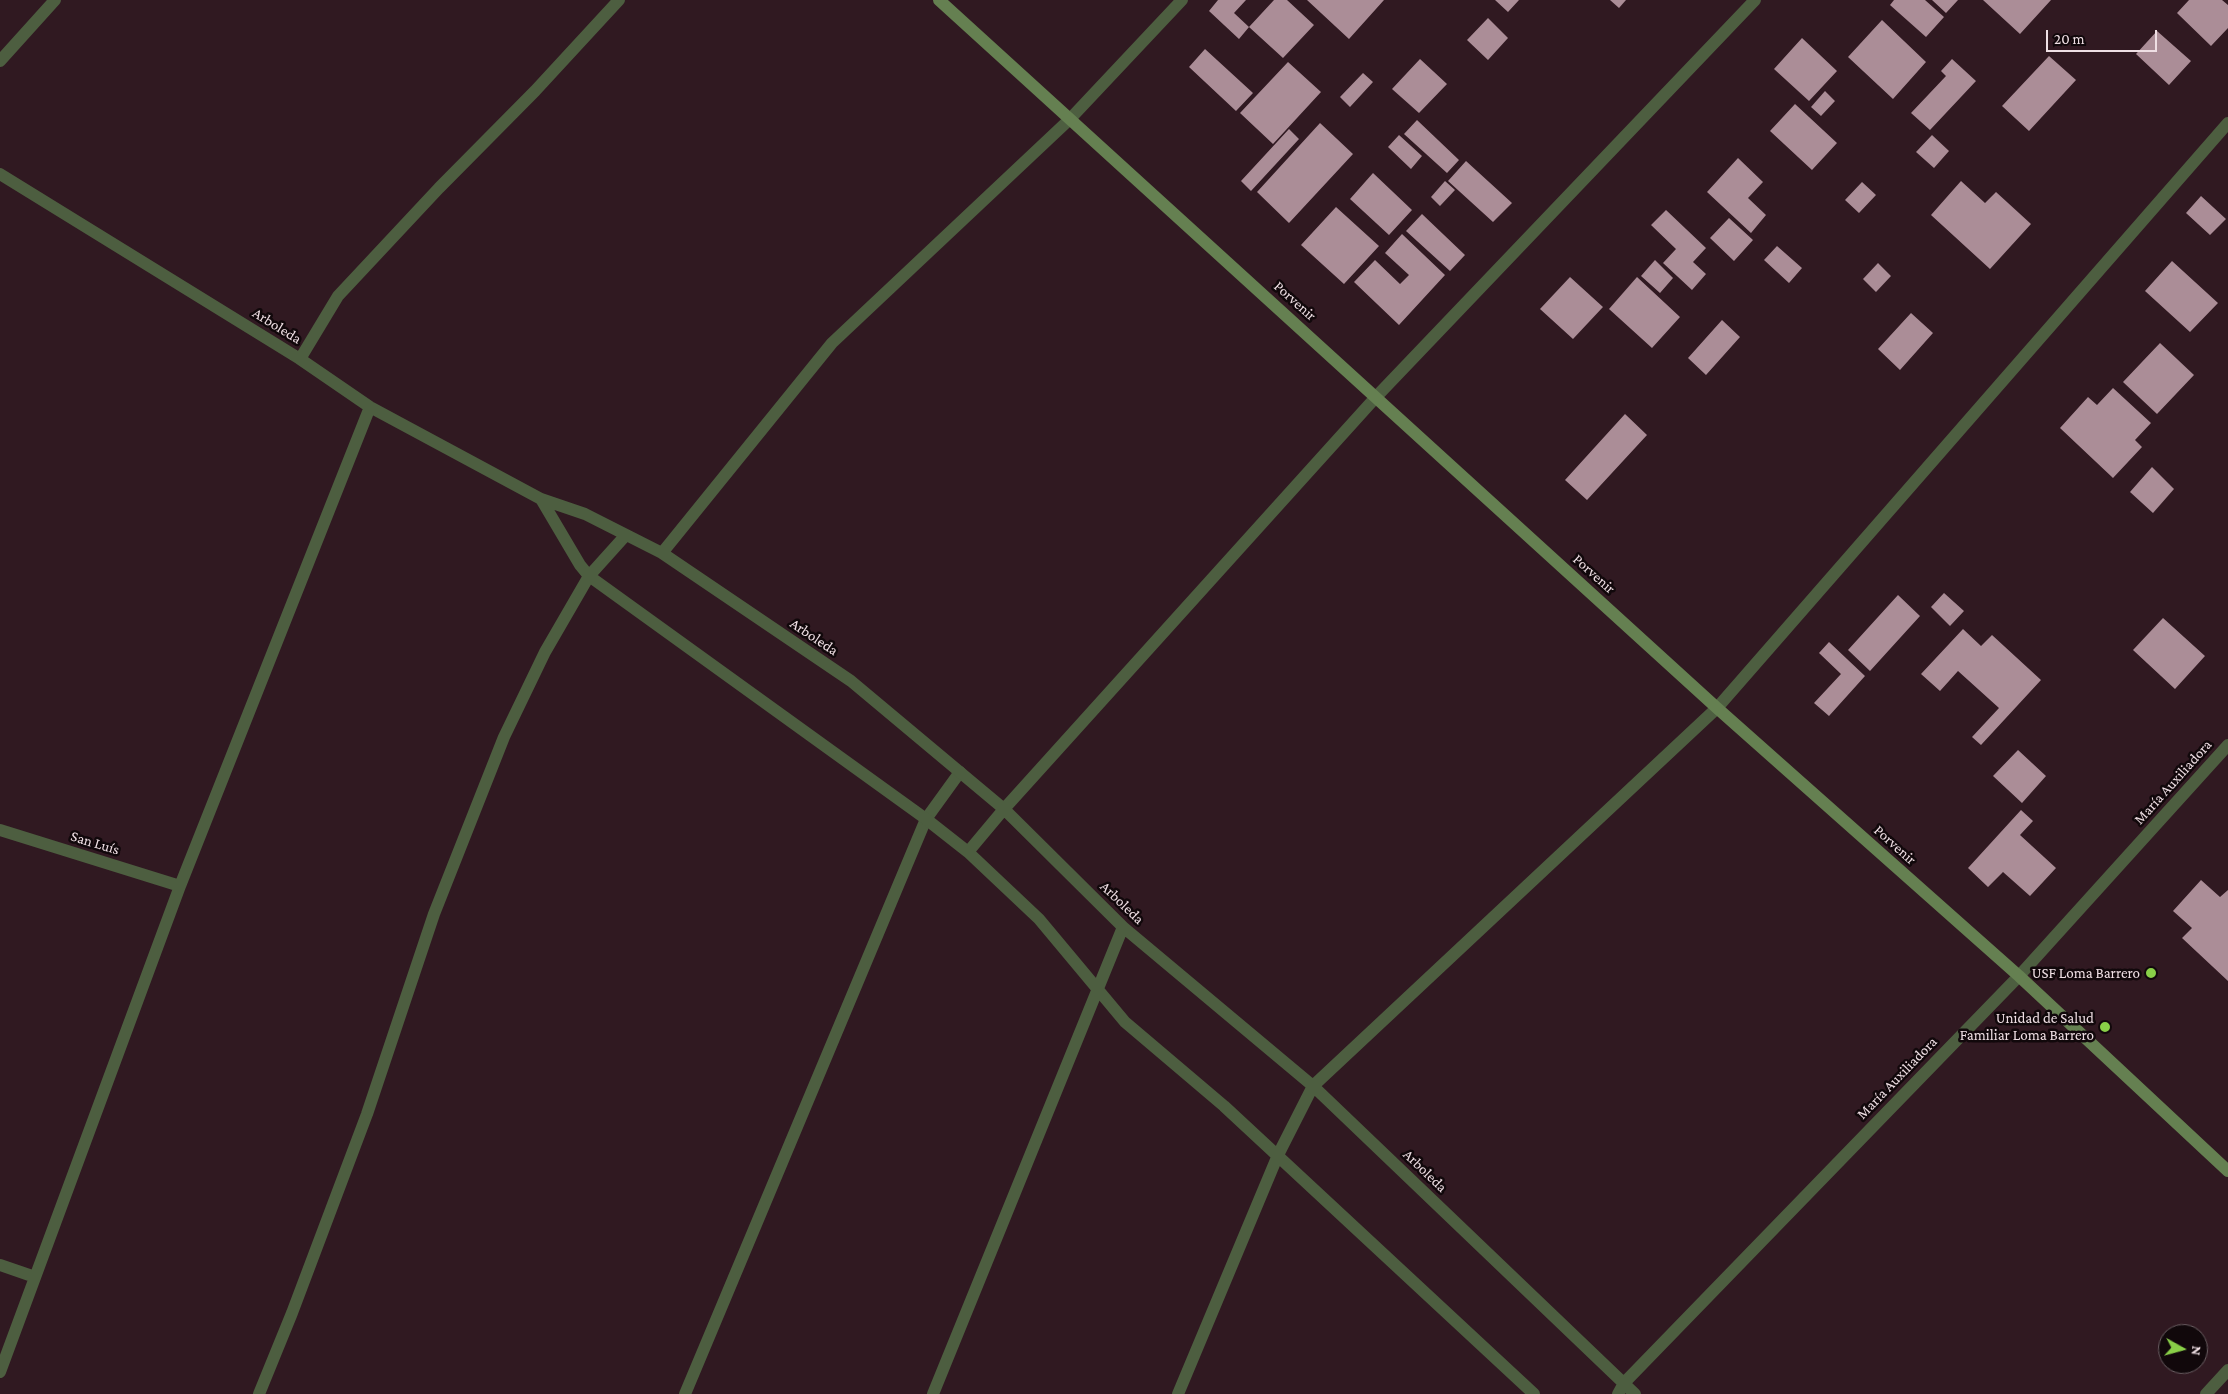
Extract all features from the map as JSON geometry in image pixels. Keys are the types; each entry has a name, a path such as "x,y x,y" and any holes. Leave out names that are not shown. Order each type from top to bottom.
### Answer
{"street":[{"path":"0,61 55,0"},
{"path":"300,359 338,296 439,188 535,91 619,0"},
{"name":"Porvenir","path":"939,0 1717,708 2019,976 2228,1171"},
{"path":"662,553 832,343 1070,119 1182,0"},
{"path":"968,852 1004,809 1376,397 1755,0"},
{"path":"1178,1394 1278,1155 1313,1086 1717,708 2228,124"},
{"name":"Arboleda","path":"0,174 300,359 370,407 541,499 585,514 625,536 662,553 851,682 1004,809 1123,927 1313,1086 1621,1388 1635,1394"},
{"path":"0,1372 180,886 370,407"},
{"path":"541,499 589,576 926,819 968,852 1038,919 1125,1022 1224,1106 1278,1155 1534,1394"},
{"path":"259,1394 292,1313 367,1114 434,914 504,737 545,652 589,576 625,536"},
{"name":"María Auxiliadora","path":"1621,1388 2019,976 2228,745"},
{"path":"685,1394 926,819 960,772"},
{"name":"San Luís","path":"0,830 180,886"},
{"path":"933,1394 1123,927"},
{"path":"0,1264 35,1277"},
{"path":"2206,1394 2228,1370"}],"building":[{"path":"1218,0 1246,0 1234,13 1249,27 1239,39 1209,11"},
{"path":"1274,0 1287,0 1314,25 1283,58 1249,27"},
{"path":"1307,0 1384,0 1349,39"},
{"path":"1495,0 1519,0 1508,12"},
{"path":"1610,0 1626,0 1619,8"},
{"path":"1894,0 1925,0 1944,17 1926,37 1890,5"},
{"path":"1932,0 1958,0 1946,13"},
{"path":"1983,0 2051,0 2020,34"},
{"path":"2189,0 2222,0 2228,5 2228,28 2211,46 2177,13"},
{"path":"1488,18 1508,38 1488,60 1467,40"},
{"path":"1882,20 1926,62 1893,99 1848,57"},
{"path":"2157,31 2191,61 2169,85 2136,54"},
{"path":"1802,38 1837,71 1809,101 1774,69"},
{"path":"1205,49 1253,93 1236,111 1189,67"},
{"path":"2049,56 2076,80 2029,131 2002,106"},
{"path":"1420,59 1447,84 1419,113 1392,89"},
{"path":"1952,59 1976,81 1930,130 1911,113 1946,76 1941,71"},
{"path":"1288,62 1321,92 1273,144 1240,113"},
{"path":"1363,73 1373,82 1350,107 1340,97"},
{"path":"1825,91 1835,101 1821,116 1811,107"},
{"path":"1795,104 1837,143 1812,170 1770,131"},
{"path":"1417,120 1459,160 1447,173 1404,134"},
{"path":"1320,123 1353,154 1289,223 1257,192"},
{"path":"1289,129 1299,139 1251,191 1241,181"},
{"path":"1399,135 1422,156 1411,169 1388,147"},
{"path":"1932,135 1949,151 1934,168 1916,152"},
{"path":"1738,158 1763,182 1748,198 1766,215 1751,233 1707,192"},
{"path":"1466,161 1512,203 1493,222 1448,181"},
{"path":"1373,173 1412,210 1389,235 1350,199"},
{"path":"1445,181 1455,190 1440,206 1431,197"},
{"path":"1961,181 1985,203 1996,192 2031,224 1990,269 1931,215"},
{"path":"1862,182 1876,195 1859,213 1845,200"},
{"path":"2201,196 2226,219 2210,235 2186,213"},
{"path":"1336,207 1379,246 1344,284 1301,245"},
{"path":"1666,210 1706,248 1693,262 1706,274 1692,290 1663,263 1676,249 1651,225"},
{"path":"1422,214 1465,255 1450,271 1406,231"},
{"path":"1729,218 1753,240 1734,261 1710,238"},
{"path":"1402,234 1445,275 1399,325 1354,282 1375,260 1400,284 1409,275 1385,253"},
{"path":"1777,246 1802,268 1789,283 1764,260"},
{"path":"1655,260 1673,278 1660,293 1641,276"},
{"path":"2172,261 2218,303 2190,332 2145,291"},
{"path":"1878,263 1891,276 1876,292 1863,279"},
{"path":"1570,277 1603,307 1573,339 1540,309"},
{"path":"1637,277 1680,317 1652,348 1609,309"},
{"path":"1911,313 1933,333 1900,370 1878,349"},
{"path":"1722,320 1740,337 1706,375 1688,358"},
{"path":"2160,343 2194,375 2157,414 2123,382"},
{"path":"2113,388 2151,423 2135,440 2142,447 2113,478 2060,428 2088,397 2097,405"},
{"path":"1625,414 1647,435 1587,500 1565,480"},
{"path":"2152,467 2174,489 2153,513 2130,492"},
{"path":"1944,593 1964,611 1950,626 1931,607"},
{"path":"1898,595 1920,616 1870,671 1848,650"},
{"path":"2163,618 2205,656 2175,689 2133,650"},
{"path":"1963,629 1981,646 1992,635 2041,680 1981,745 1972,737 1999,708 1958,671 1940,691 1921,674"},
{"path":"1829,642 1865,676 1829,716 1814,703 1841,674 1819,653"},
{"path":"2018,750 2046,776 2022,803 1993,776"},
{"path":"2021,810 2033,821 2020,835 2056,868 2030,896 2003,872 1988,887 1968,868"},
{"path":"2201,880 2220,897 2228,890 2228,981 2182,938 2192,928 2173,911"}],"place":[{"name":"USF Loma Barrero","path":"2151,973"},
{"name":"Unidad de Salud Familiar Loma Barrero","path":"2105,1027"}]}
